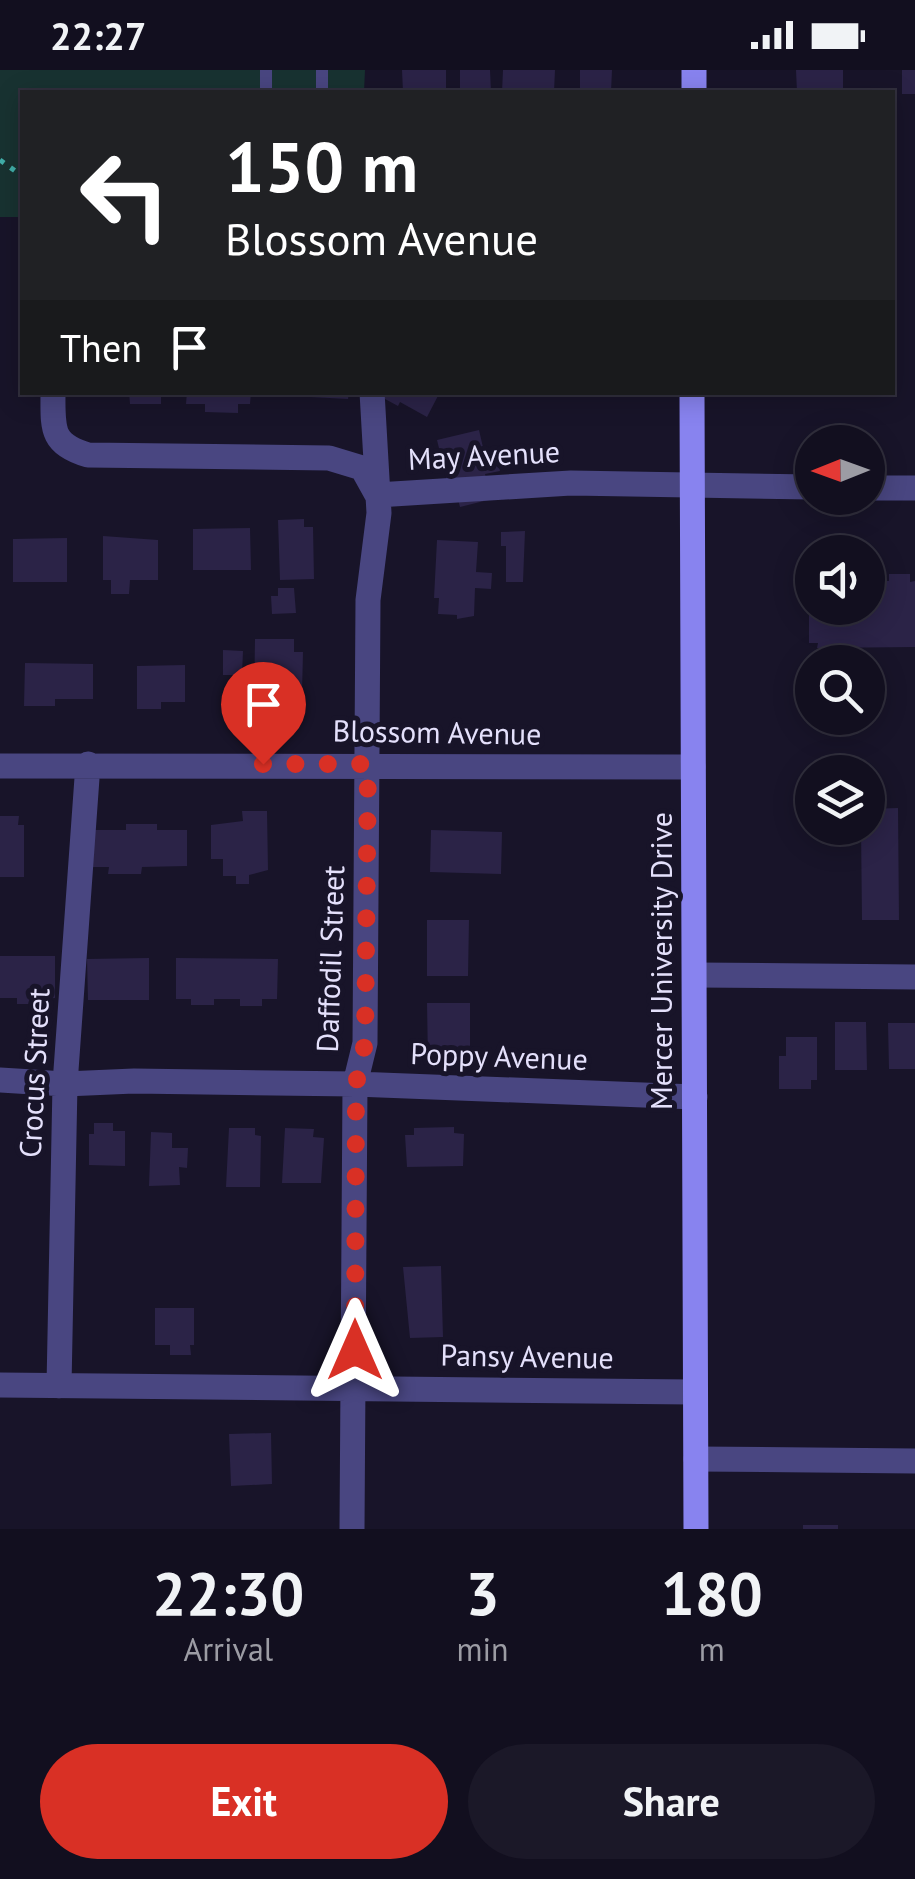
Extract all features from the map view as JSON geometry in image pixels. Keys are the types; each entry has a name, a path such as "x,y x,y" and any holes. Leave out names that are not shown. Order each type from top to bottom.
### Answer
{"main road":[{"name":"Mercer University Drive","path":"692,395 696,1529"}],"street":[{"name":"May Avenue","path":"53,395 53,422 60,443 88,455 329,458 362,468 377,494 570,483 795,487"},
{"name":"Daffodil Street","path":"352,1529 356,1084 365,1043 368,600 378,514 372,395"},
{"path":"885,488 915,488"},
{"name":"Crocus Street","path":"58,1386 65,1084 88,764"},
{"name":"Blossom Avenue","path":"0,766 693,767"},
{"path":"696,975 915,977"},
{"name":"Poppy Avenue","path":"0,1080 65,1084 356,1084 696,1097"},
{"name":"Pansy Avenue","path":"0,1385 694,1392"},
{"path":"696,1459 915,1461"}],"green space":[{"path":"0,70 365,70 364,90 20,90 20,217 0,217"}],"building":[{"path":"402,70 446,70 446,90 403,90"},
{"path":"460,70 490,70 491,90 460,90"},
{"path":"503,70 555,70 554,90 502,90"},
{"path":"580,70 612,70 611,90 580,90"},
{"path":"796,70 843,70 843,90 797,90"},
{"path":"902,70 915,70 915,94 902,94"},
{"path":"129,395 161,395 161,404 130,404"},
{"path":"187,395 251,395 250,404 238,404 238,413 205,412 205,404 186,404"},
{"path":"292,395 349,395 348,399"},
{"path":"378,395 438,395 427,417 400,402 398,406"},
{"path":"479,430 485,456 496,454 500,471 485,474 492,499 460,507 456,492 450,493 437,440"},
{"path":"304,519 304,527 313,527 314,579 280,580 278,520"},
{"path":"250,528 251,570 193,570 193,529"},
{"path":"525,531 523,582 506,582 506,546 501,546 501,532"},
{"path":"103,536 158,540 158,580 130,580 129,594 111,594 111,580 103,580"},
{"path":"67,538 67,582 13,582 13,539"},
{"path":"437,540 478,542 476,572 492,573 491,589 475,588 474,616 457,619 457,615 438,614 439,598 434,598"},
{"path":"889,574 910,574 910,582 915,581 915,647 809,643 809,625 885,625 885,581 889,581"},
{"path":"278,588 294,588 296,613 272,614 271,596 278,596"},
{"path":"255,639 294,639 294,652 303,652 302,693 292,693 292,702 254,701"},
{"path":"223,650 243,651 242,675 223,675"},
{"path":"25,663 93,664 93,699 55,699 55,706 24,706"},
{"path":"185,665 185,702 161,702 161,709 137,709 137,666"},
{"path":"885,808 898,808 899,920 862,920 861,845 885,845"},
{"path":"242,811 267,811 268,870 249,875 249,884 236,884 236,876 223,876 223,859 211,859 211,825 243,821"},
{"path":"0,816 19,816 18,825 24,825 24,877 0,877"},
{"path":"126,824 157,824 157,830 187,830 187,866 142,867 141,874 108,874 109,867 89,867 88,830 126,830"},
{"path":"431,830 502,832 501,874 430,872"},
{"path":"427,920 469,920 468,976 427,976"},
{"path":"0,956 55,956 55,998 39,999 39,1004 17,1004 17,998 0,998"},
{"path":"149,958 149,1000 88,1000 87,959"},
{"path":"176,958 278,959 277,999 262,999 262,1006 240,1006 240,999 214,999 214,1005 191,1005 191,999 176,999"},
{"path":"427,1003 470,1003 470,1059 428,1060"},
{"path":"835,1022 866,1022 867,1070 835,1070"},
{"path":"888,1023 915,1023 915,1069 889,1069"},
{"path":"786,1037 817,1037 817,1080 811,1080 811,1089 779,1089 779,1056 786,1056"},
{"path":"94,1123 113,1123 113,1131 125,1131 125,1166 89,1165 89,1134 94,1134"},
{"path":"454,1127 454,1133 464,1134 463,1166 407,1167 405,1135 414,1135 414,1128"},
{"path":"229,1128 255,1128 255,1135 261,1136 260,1187 226,1187"},
{"path":"285,1128 314,1129 313,1137 324,1138 321,1183 282,1183"},
{"path":"151,1132 172,1133 172,1148 188,1148 187,1168 179,1167 180,1185 149,1186"},
{"path":"441,1266 443,1337 410,1338 403,1267"},
{"path":"155,1308 194,1308 191,1355 170,1355 170,1345 155,1345"},
{"path":"271,1433 272,1484 231,1486 229,1434"},
{"path":"803,1525 838,1525 838,1529 803,1529"}],"route":[{"path":"263,764 368,764 365,1043 356,1084 355,1350"}]}
